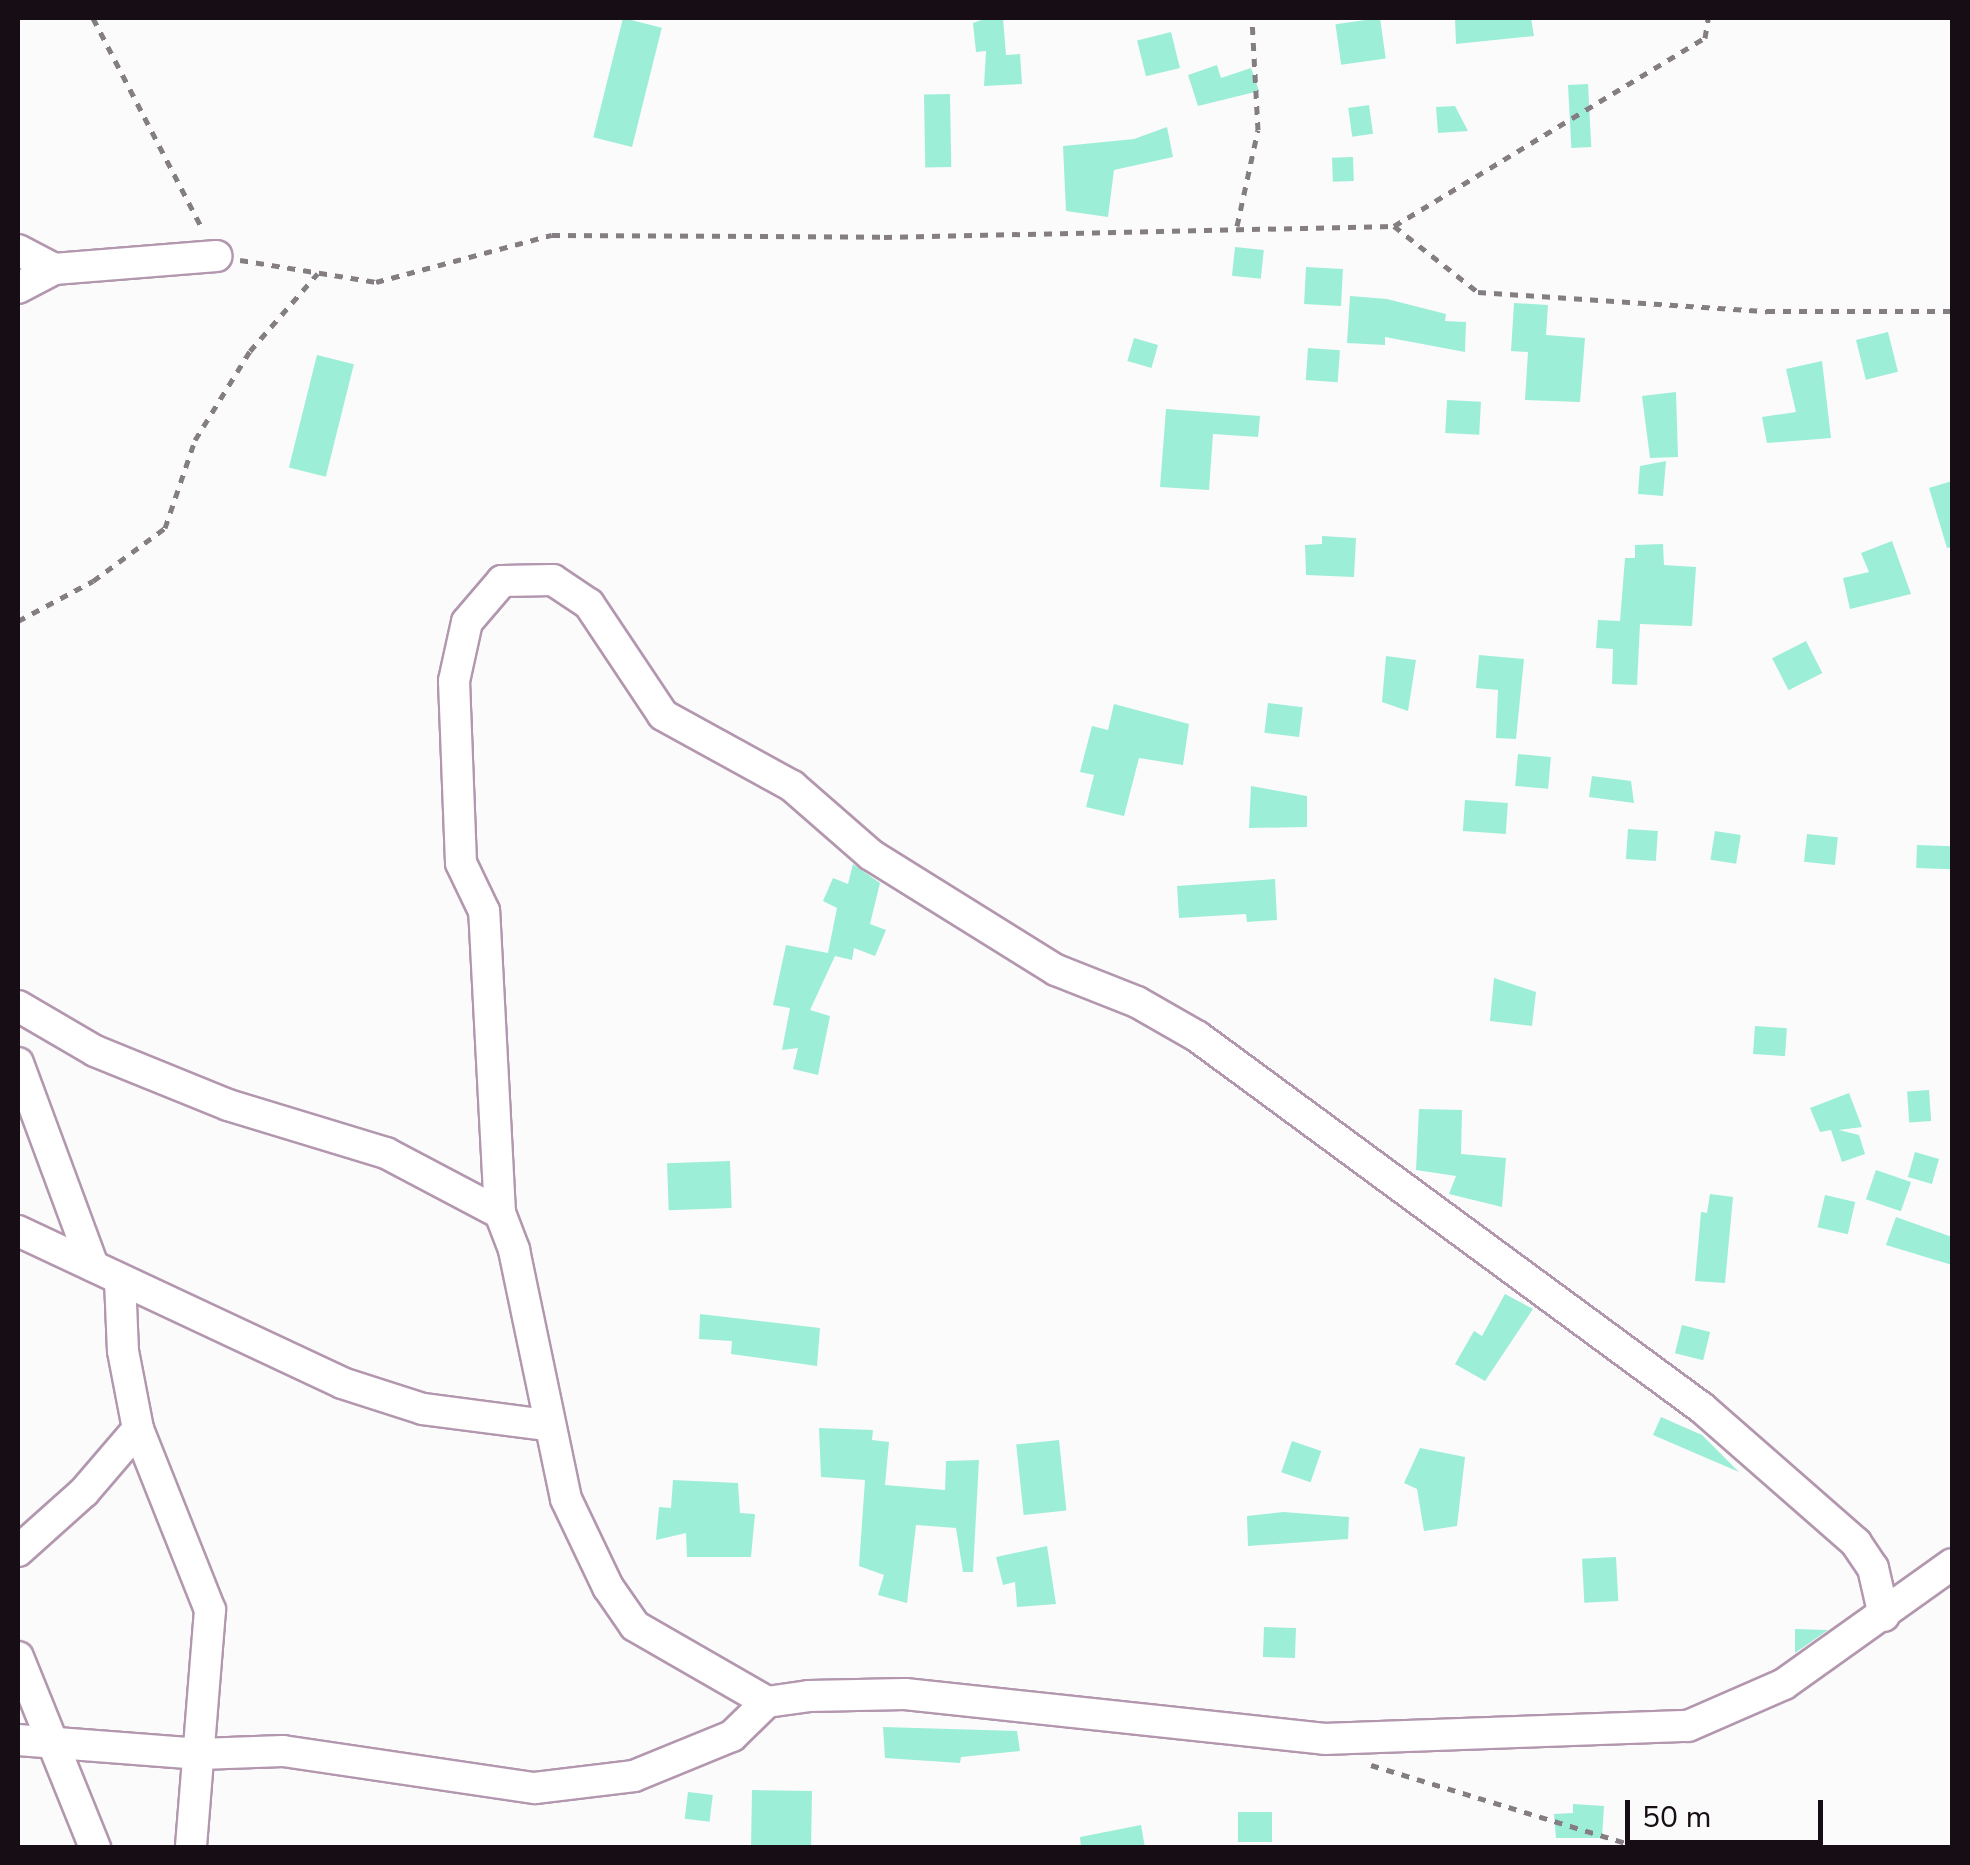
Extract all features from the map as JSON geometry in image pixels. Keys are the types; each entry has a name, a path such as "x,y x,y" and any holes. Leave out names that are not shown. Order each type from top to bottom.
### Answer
{"street":[{"path":"18,250 54,269"},
{"path":"18,288 54,269 216,256"},
{"path":"1884,1616 1873,1568 1856,1543 1702,1408 1198,1037 1137,1002 1056,970 871,855 792,786 663,715 622,645 589,604 553,580 502,582 467,622 454,681 461,862 484,911 500,1213 514,1250 547,1425 566,1499 634,1626 767,1702 904,1694 1325,1738 1688,1726 1784,1684 1884,1616 1952,1564"},
{"path":"18,1006 96,1051 228,1104 386,1154 500,1213"},
{"path":"18,1063 107,1273 138,1428 210,1610 191,1848"},
{"path":"18,1231 342,1383 422,1408 547,1425"},
{"path":"18,1551 84,1492 138,1428"},
{"path":"18,1657 95,1848"},
{"path":"18,1740 200,1754 283,1750 535,1788 634,1776 732,1736 767,1702"}],"path":[{"path":"93,18 216,256 376,282 552,235 884,237 1237,226 1394,226 1705,38 1708,18"},
{"path":"1237,226 1258,130 1252,18"},
{"path":"1394,226 1478,292 1767,311 1952,311"},
{"path":"18,621 93,581 165,528 195,440 250,351 318,272"},
{"path":"1325,1738 1375,1768 1643,1848"}],"building":[{"path":"623,18 662,28 632,147 593,137"},
{"path":"1003,18 1006,55 1020,54 1022,84 984,86 986,51 976,52 973,23"},
{"path":"1380,18 1386,59 1341,65 1335,24"},
{"path":"1455,18 1531,18 1534,36 1456,44"},
{"path":"1171,32 1180,68 1146,76 1137,40"},
{"path":"1217,65 1221,78 1251,68 1259,91 1198,106 1188,75"},
{"path":"1588,84 1591,147 1571,148 1568,85"},
{"path":"924,94 950,94 951,167 925,167"},
{"path":"1369,105 1373,134 1352,137 1348,108"},
{"path":"1455,106 1468,131 1438,133 1436,107"},
{"path":"1167,127 1173,157 1114,170 1108,217 1066,211 1063,146 1134,139"},
{"path":"1353,157 1354,181 1333,182 1332,158"},
{"path":"1235,247 1264,250 1261,279 1232,276"},
{"path":"1306,267 1343,269 1341,306 1304,304"},
{"path":"1350,296 1387,299 1446,314 1445,321 1466,322 1465,352 1385,337 1385,345 1347,343"},
{"path":"1514,303 1548,305 1546,335 1585,338 1580,402 1525,400 1528,352 1511,351"},
{"path":"1888,332 1898,372 1866,380 1856,340"},
{"path":"1134,338 1158,345 1151,368 1127,361"},
{"path":"1308,348 1340,350 1338,382 1306,380"},
{"path":"317,355 354,364 326,477 289,468"},
{"path":"1822,361 1831,438 1767,443 1762,417 1796,412 1786,369"},
{"path":"1676,392 1678,457 1650,458 1642,396"},
{"path":"1447,400 1481,402 1479,435 1445,433"},
{"path":"1166,409 1260,416 1258,437 1213,434 1209,490 1160,487"},
{"path":"1666,461 1663,496 1638,494 1640,466"},
{"path":"1952,481 1952,547 1947,548 1929,488"},
{"path":"1322,536 1356,538 1354,577 1306,575 1305,545 1322,544"},
{"path":"1892,541 1911,594 1850,609 1843,578 1869,572 1861,553"},
{"path":"1663,544 1664,565 1696,567 1692,626 1640,624 1637,685 1612,684 1613,649 1596,648 1598,620 1620,621 1625,558 1635,558 1635,545"},
{"path":"1806,641 1822,673 1788,690 1772,658"},
{"path":"1479,655 1524,659 1516,739 1496,738 1498,690 1476,688"},
{"path":"1386,656 1416,660 1408,711 1382,702"},
{"path":"1268,703 1303,707 1299,737 1264,733"},
{"path":"1114,704 1189,724 1183,765 1139,758 1124,816 1086,807 1094,775 1080,772 1092,726 1108,730"},
{"path":"1518,754 1551,757 1548,789 1515,786"},
{"path":"1592,776 1631,781 1634,803 1589,797"},
{"path":"1251,786 1307,796 1307,827 1249,828"},
{"path":"1465,800 1508,803 1506,834 1463,831"},
{"path":"1628,829 1658,831 1656,861 1626,859"},
{"path":"1715,831 1741,835 1736,864 1710,860"},
{"path":"1807,834 1838,837 1835,865 1804,862"},
{"path":"1917,845 1952,846 1951,869 1916,868"},
{"path":"853,864 880,883 870,924 886,930 875,956 854,948 852,960 835,956 810,1010 830,1016 818,1075 793,1069 798,1048 782,1050 790,1008 773,1005 786,945 828,953 837,908 823,901 833,878 848,884"},
{"path":"1275,879 1277,920 1247,922 1246,914 1179,918 1177,886"},
{"path":"1494,978 1536,992 1532,1026 1490,1021"},
{"path":"1755,1026 1787,1028 1785,1056 1753,1054"},
{"path":"1929,1090 1931,1121 1909,1122 1907,1092"},
{"path":"1849,1093 1862,1127 1839,1130 1859,1135 1865,1154 1842,1162 1831,1130 1820,1132 1810,1108"},
{"path":"1419,1109 1462,1110 1461,1154 1506,1158 1502,1207 1449,1194 1456,1176 1416,1170"},
{"path":"1915,1152 1939,1159 1932,1184 1908,1177"},
{"path":"730,1161 732,1208 669,1210 667,1163"},
{"path":"1876,1170 1911,1182 1901,1211 1866,1199"},
{"path":"1710,1194 1733,1197 1725,1283 1695,1281 1701,1212 1707,1213"},
{"path":"1825,1195 1855,1202 1848,1234 1818,1227"},
{"path":"1896,1217 1952,1237 1952,1265 1886,1245"},
{"path":"1505,1294 1533,1309 1485,1381 1455,1364 1474,1331 1482,1336"},
{"path":"700,1314 820,1328 817,1366 731,1354 732,1341 699,1339"},
{"path":"1682,1325 1710,1332 1703,1360 1675,1353"},
{"path":"1661,1417 1702,1435 1739,1472 1653,1435"},
{"path":"819,1428 873,1430 872,1440 889,1442 885,1485 945,1490 946,1461 979,1460 973,1572 963,1572 956,1528 916,1525 907,1603 878,1595 884,1575 859,1566 865,1480 821,1477"},
{"path":"1059,1440 1066,1511 1024,1515 1016,1444"},
{"path":"1292,1441 1321,1451 1311,1482 1281,1472"},
{"path":"1420,1448 1465,1457 1457,1526 1424,1531 1417,1489 1404,1483"},
{"path":"673,1480 738,1483 740,1513 755,1514 751,1557 687,1557 686,1533 656,1540 659,1507 671,1508"},
{"path":"1283,1512 1349,1517 1348,1539 1248,1546 1247,1516"},
{"path":"1047,1546 1056,1604 1017,1607 1015,1582 1003,1585 996,1557"},
{"path":"1616,1557 1618,1601 1584,1603 1582,1559"},
{"path":"1264,1627 1296,1628 1295,1658 1263,1657"},
{"path":"1795,1629 1828,1630 1795,1653"},
{"path":"883,1727 1017,1731 1020,1751 961,1757 960,1763 885,1758"},
{"path":"752,1790 812,1791 811,1848 751,1848"},
{"path":"688,1792 713,1795 710,1822 685,1819"},
{"path":"1573,1804 1604,1806 1602,1838 1556,1838 1554,1814 1573,1813"},
{"path":"1238,1812 1272,1812 1272,1842 1238,1842"},
{"path":"1141,1825 1145,1848 1081,1848 1080,1837"}]}
